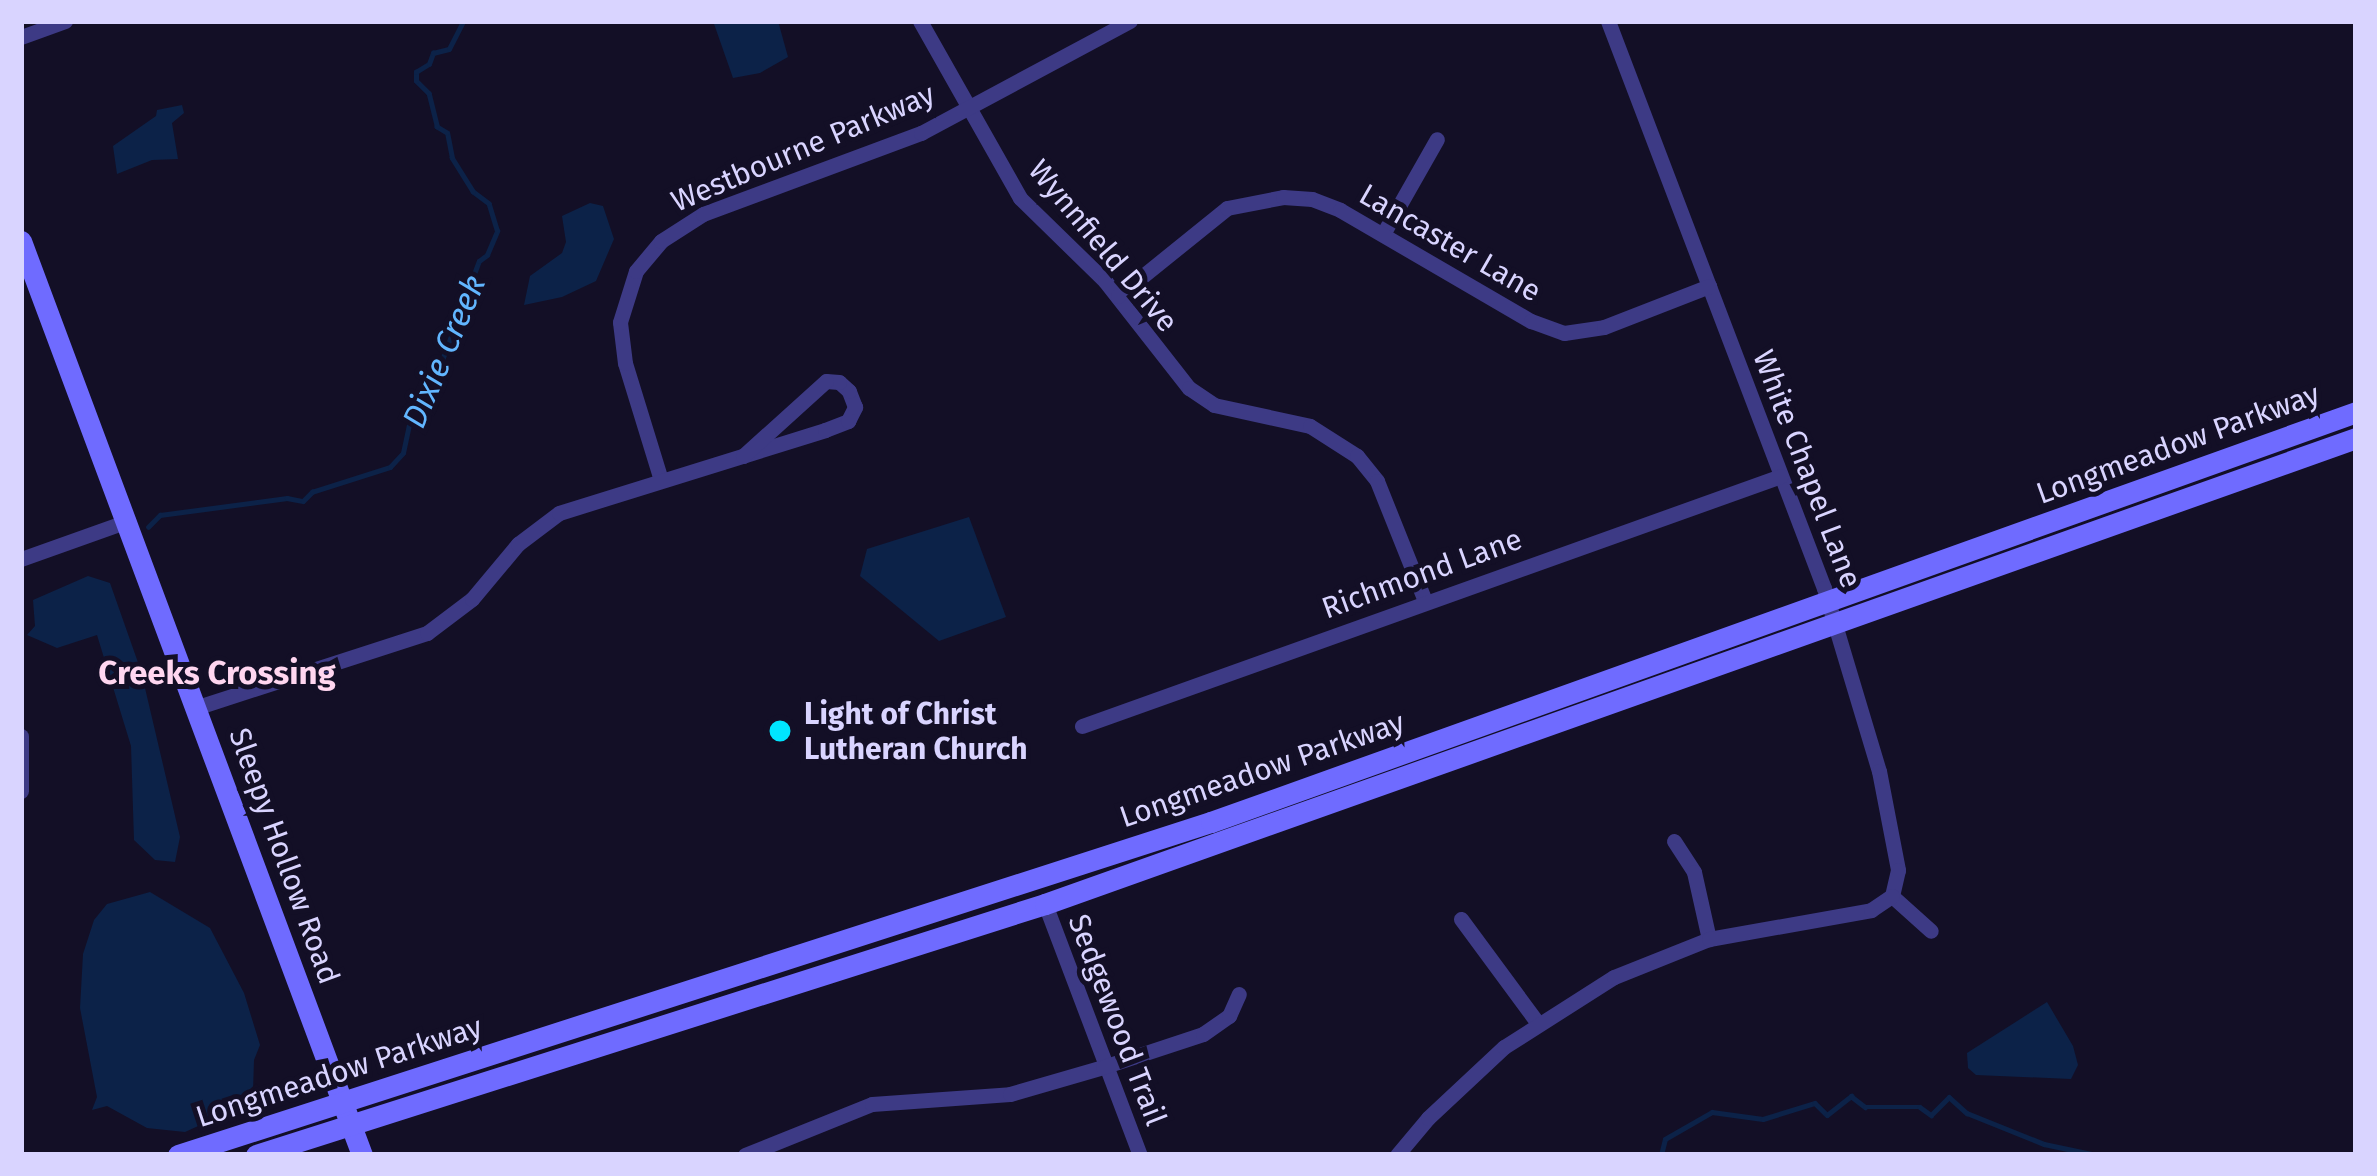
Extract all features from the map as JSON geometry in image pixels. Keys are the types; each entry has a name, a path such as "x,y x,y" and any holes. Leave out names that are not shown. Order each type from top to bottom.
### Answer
{"street":[{"path":"21,37 65,21"},
{"name":"Wynnfield Drive","path":"920,21 1020,198 1118,296 1166,364 1214,405 1310,426 1357,456 1377,481 1425,601"},
{"name":"Westbourne Parkway","path":"661,480 625,363 620,322 629,287 647,256 679,226 703,214 920,133 1130,21"},
{"name":"White Chapel Lane","path":"1608,21 1832,612 1891,828 1898,870 1892,896"},
{"path":"1383,234 1437,139"},
{"name":"Lancaster Lane","path":"1118,296 1205,223 1246,201 1312,199 1383,234 1531,321 1564,333 1604,327 1709,286"},
{"name":"Sleepy Hollow Road","path":"21,241 362,1155"},
{"path":"197,707 427,633 472,599 541,524 559,513 743,456 848,421 855,407 849,391 839,382 826,380 743,456"},
{"name":"Longmeadow Parkway","path":"256,1155 1045,904 2356,412"},
{"name":"Longmeadow Parkway","path":"178,1155 1189,829 2356,438"},
{"name":"Richmond Lane","path":"1082,726 1781,476"},
{"path":"21,559 128,521"},
{"path":"21,736 21,791"},
{"path":"1674,841 1694,872 1709,939"},
{"path":"1397,1155 1472,1075 1537,1022 1614,977 1709,939 1871,910 1892,896 1931,931"},
{"name":"Sedgewood Trail","path":"1045,904 1139,1155"},
{"path":"1461,919 1537,1022"},
{"path":"745,1155 872,1104 1010,1094 1103,1067 1203,1034 1229,1016 1239,994"}],"water":[{"path":"713,21 778,21 788,57 760,73 733,78"},
{"path":"182,105 184,113 172,123 178,159 152,160 117,174 113,146 156,116 157,110"},
{"path":"590,203 603,206 614,239 596,281 562,297 524,305 530,276 562,253 566,242 562,216"},
{"path":"969,517 1006,617 939,641 860,576 867,549"},
{"path":"88,576 110,583 141,671 180,837 175,862 155,860 134,840 131,746 97,635 57,648 27,635 35,626 33,600"},
{"path":"150,892 210,928 244,993 260,1045 254,1060 253,1091 238,1108 185,1132 147,1128 107,1106 92,1110 97,1097 80,1008 83,954 94,920 107,904"},
{"path":"2047,1002 2073,1046 2078,1065 2071,1079 1976,1075 1968,1068 1967,1053"}],"waterway":[{"name":"Dixie Creek","path":"148,527 160,515 287,498 303,501 312,492 390,467 403,453 409,424 438,371 479,261 487,255 497,231 489,204 473,192 452,158 447,133 437,127 429,94 416,81 416,72 429,64 433,53 449,49 463,21"},
{"path":"1661,1155 1665,1139 1712,1112 1763,1119 1815,1103 1827,1115 1851,1096 1865,1107 1920,1107 1931,1115 1949,1097 1967,1113 2044,1144 2096,1155"}],"place":[{"name":"Light of Christ Lutheran Church","path":"780,731"}],"district":[{"name":"Creeks Crossing","path":"217,674"}]}
